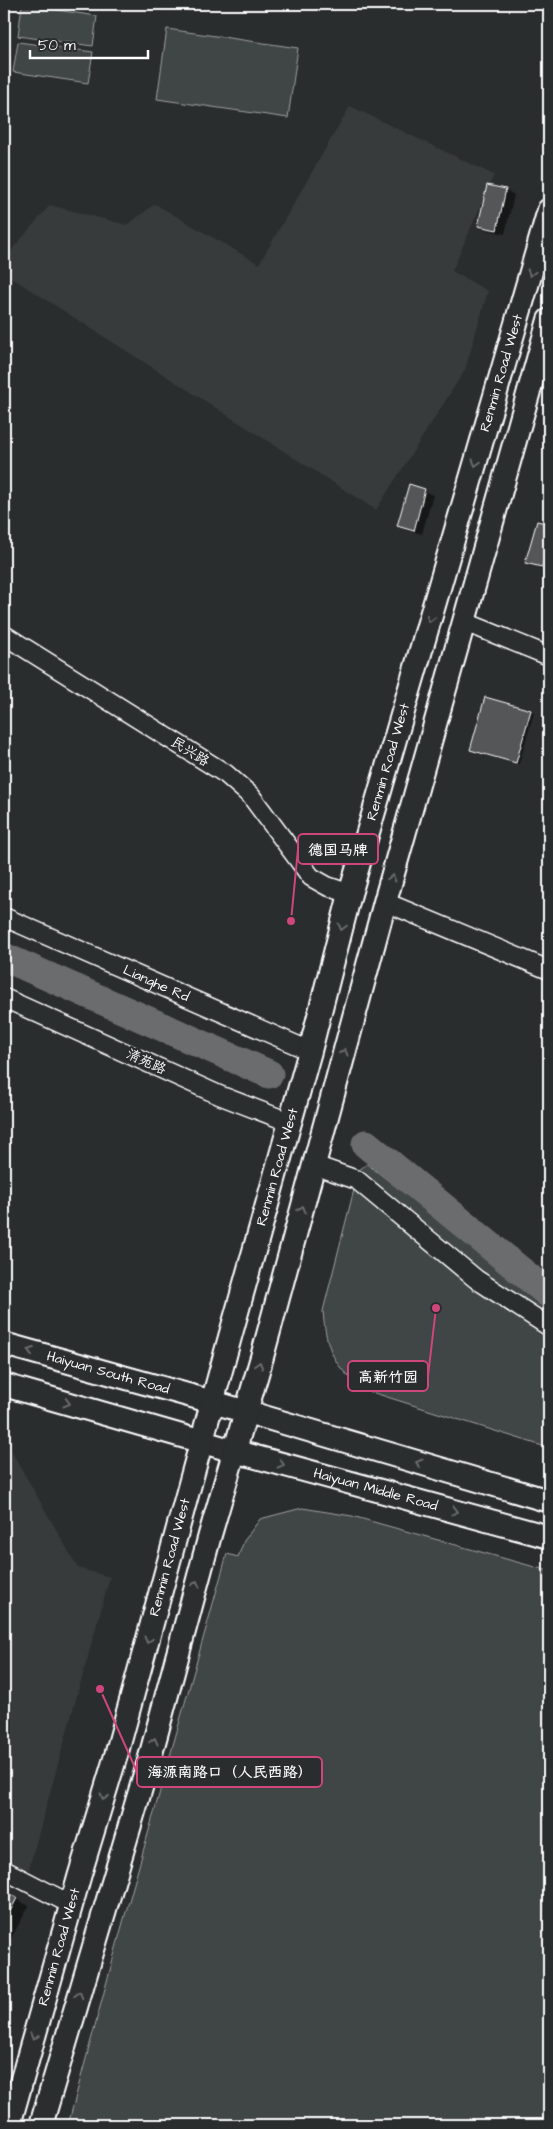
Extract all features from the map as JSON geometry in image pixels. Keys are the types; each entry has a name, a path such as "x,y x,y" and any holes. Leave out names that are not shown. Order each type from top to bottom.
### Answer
{"main road":[{"name":"Renmin Road West","path":"9,2125 118,1752 212,1402 310,1050 350,894 549,210"},
{"path":"40,2125 148,1761 246,1412 385,902 549,320"},
{"name":"Haiyuan South Road","path":"4,1344 212,1402"},
{"path":"4,1385 202,1441"},
{"path":"212,1402 549,1501"},
{"name":"Haiyuan Middle Road","path":"202,1441 549,1537"}],"street":[{"path":"465,622 549,656"},
{"name":"民兴路","path":"4,635 226,774 251,796 311,877 327,886 350,894"},
{"path":"385,902 549,970"},
{"name":"Lianghe Rd","path":"4,917 310,1050"},
{"name":"清苑路","path":"4,998 219,1095 289,1122"},
{"path":"314,1165 357,1180 476,1280 548,1326"},
{"path":"4,1870 72,1905"}],"shaded area":[{"path":"22,5 97,16 93,46 18,36"},
{"path":"167,29 298,48 288,118 157,99"},
{"path":"18,42 93,52 88,83 13,72"},
{"path":"350,106 494,175 452,271 488,291 465,370 376,510 4,273 4,259 50,205 127,225 155,204 259,264"},
{"path":"367,1164 549,1306 549,1448 365,1390 354,1382 339,1365 329,1347 323,1311 359,1170"},
{"path":"4,1438 78,1568 110,1577 28,1872 4,1861"},
{"path":"302,1508 352,1516 549,1571 549,2125 68,2125 227,1554 238,1557 244,1541 260,1519"}],"building":[{"path":"487,185 506,189 497,230 478,226"},
{"path":"409,484 425,489 414,531 397,526"},
{"path":"537,521 549,524 549,539 542,567 525,563"},
{"path":"485,697 531,710 516,763 470,750"},
{"path":"4,1891 17,1898 4,1923"}],"waterway":[{"path":"4,957 269,1074"},
{"path":"366,1144 549,1294"}],"place":[{"name":"德国马牌","path":"291,921"},
{"name":"高新竹园","path":"436,1308"},
{"name":"海源南路口（人民西路）","path":"100,1689"}]}
